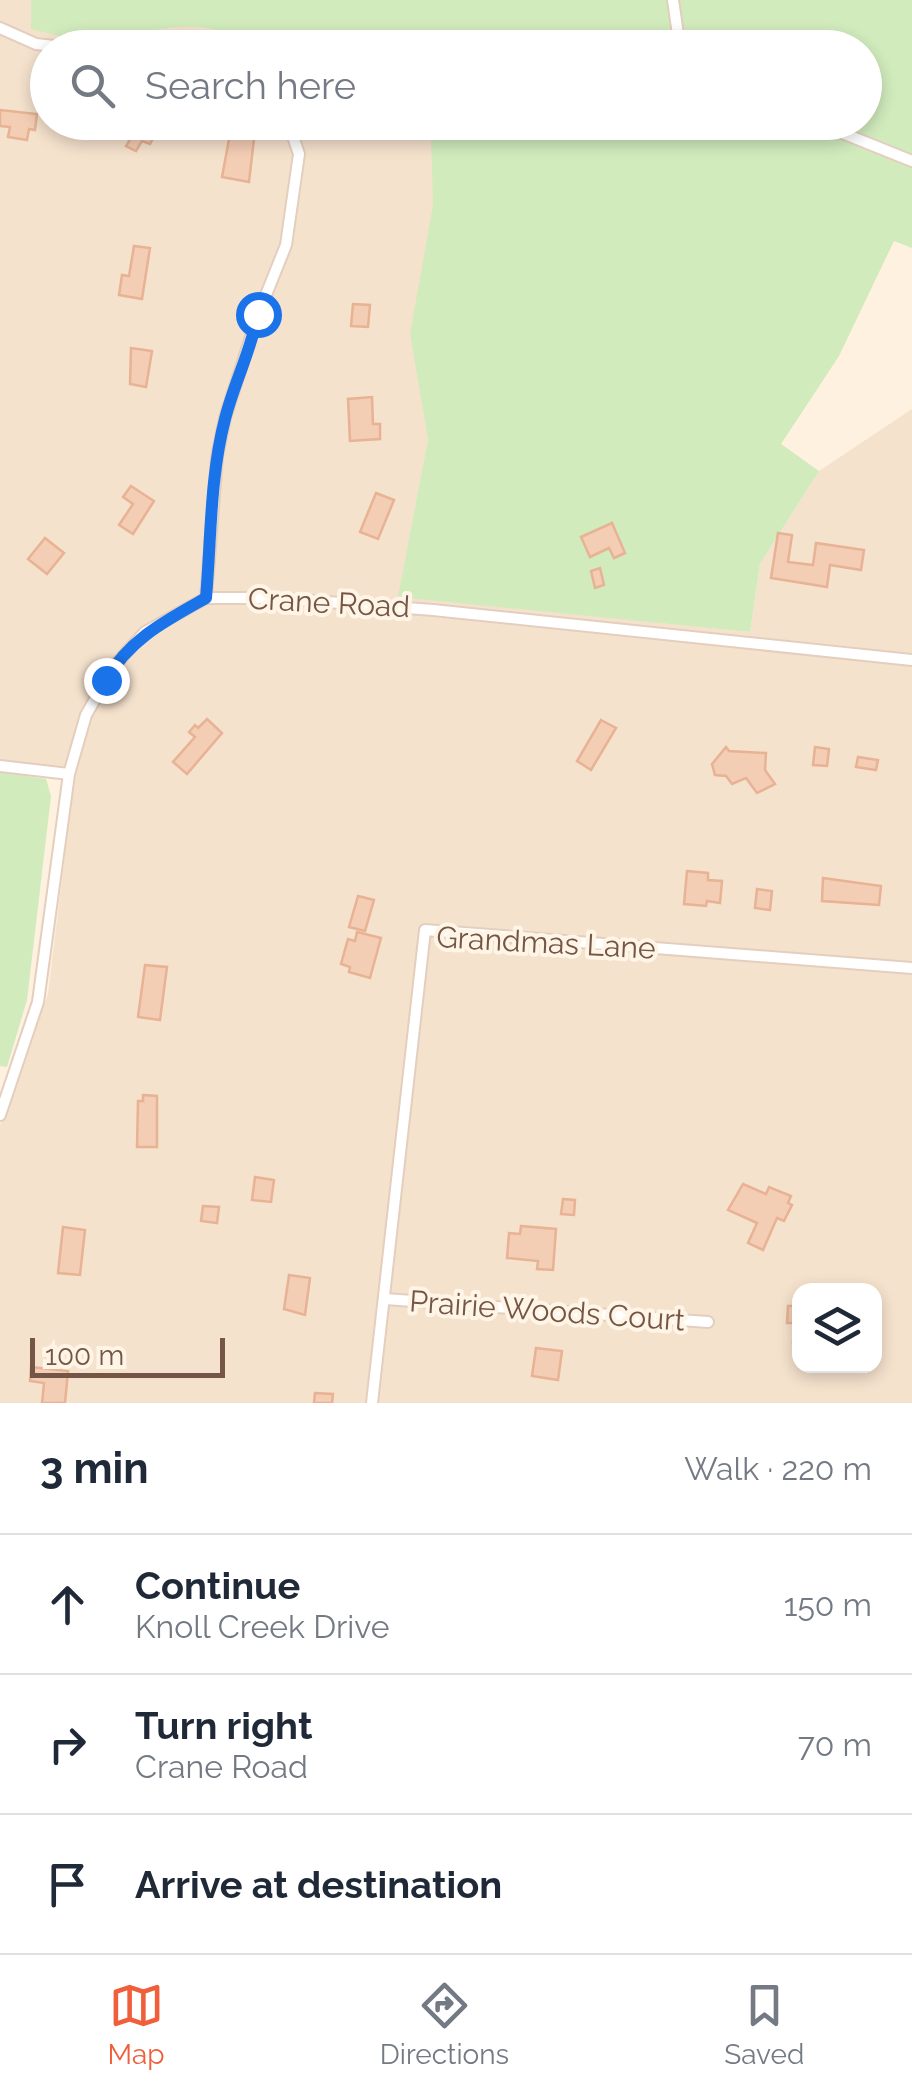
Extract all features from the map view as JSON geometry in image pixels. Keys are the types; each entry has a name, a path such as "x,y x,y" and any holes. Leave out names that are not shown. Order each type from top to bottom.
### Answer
{"street":[{"path":"673,0 677,30"},
{"path":"0,28 30,41"},
{"path":"206,598 217,457 225,418 258,314 286,245 299,154 294,140"},
{"path":"860,140 912,161"},
{"name":"Crane Road","path":"0,1115 38,1002 69,774 86,716 114,666 146,632 206,598 275,598 432,610 912,660"},
{"path":"0,766 69,774"},
{"name":"Grandmas Lane","path":"385,1300 425,930 912,968"},
{"path":"372,1403 385,1300"},
{"name":"Prairie Woods Court","path":"385,1300 708,1322"}],"shaded area":[{"path":"0,0 482,0 486,30 30,30 30,140 474,140 428,439 399,596 750,632 760,564 819,471 912,409 912,1403 0,1403 0,1125 48,994 74,779 0,772"}],"green space":[{"path":"31,0 912,0 912,248 894,241 839,356 781,444 819,471 760,564 750,632 398,597 428,439 410,334 433,205 431,140 882,140 882,30 31,29"},
{"path":"0,772 46,779 51,796 27,1000 7,1067 0,1066"}],"building":[{"path":"0,110 30,113 27,140 8,137 10,127 0,126"},
{"path":"130,140 152,140 150,144 142,141 136,151 126,146"},
{"path":"229,140 254,140 249,182 222,177"},
{"path":"134,246 150,248 142,299 119,295 122,275 129,276"},
{"path":"353,304 370,305 368,327 351,326"},
{"path":"131,348 152,351 146,387 130,384"},
{"path":"372,397 373,424 380,424 380,439 350,441 348,399"},
{"path":"131,486 154,501 133,534 119,525 133,504 123,497"},
{"path":"376,493 394,500 378,539 360,532"},
{"path":"612,523 625,553 614,558 609,548 590,557 581,537"},
{"path":"778,533 792,535 788,562 813,565 816,543 864,550 861,570 830,565 827,587 771,578"},
{"path":"45,538 64,553 47,574 28,559"},
{"path":"600,568 604,585 595,588 591,571"},
{"path":"207,719 222,733 187,774 173,762 195,737 189,732"},
{"path":"601,720 616,728 591,770 577,761"},
{"path":"726,747 729,751 766,753 765,770 775,784 757,793 746,778 732,784 726,776 715,775 712,764"},
{"path":"815,747 829,749 827,766 813,765"},
{"path":"858,757 878,760 876,770 856,767"},
{"path":"687,871 708,873 708,880 722,881 720,903 684,904"},
{"path":"823,878 881,886 879,905 822,901"},
{"path":"757,889 772,891 770,910 755,908"},
{"path":"358,896 374,900 365,931 349,927"},
{"path":"357,932 381,938 370,978 349,972 350,967 341,964 348,939 355,941"},
{"path":"145,965 167,967 160,1020 138,1017"},
{"path":"143,1095 157,1096 157,1147 137,1147 138,1101 143,1101"},
{"path":"255,1177 274,1180 271,1202 252,1200"},
{"path":"743,1184 766,1194 769,1187 791,1196 788,1203 792,1205 784,1221 777,1218 763,1250 748,1243 757,1223 728,1210"},
{"path":"563,1199 575,1200 574,1215 561,1214"},
{"path":"203,1206 219,1207 217,1223 201,1221"},
{"path":"521,1226 556,1229 553,1270 537,1269 538,1261 507,1258 509,1233 520,1234"},
{"path":"63,1227 85,1230 80,1275 58,1273"},
{"path":"289,1275 310,1278 305,1315 284,1309"},
{"path":"788,1306 792,1306 792,1323 787,1323"},
{"path":"536,1348 562,1351 558,1380 532,1376"},
{"path":"31,1367 68,1371 65,1403 42,1403 44,1383 30,1381"},
{"path":"315,1393 333,1394 332,1403 314,1403"}],"route":[{"path":"106,680 146,632 206,598 217,457 225,418 258,314"}]}
